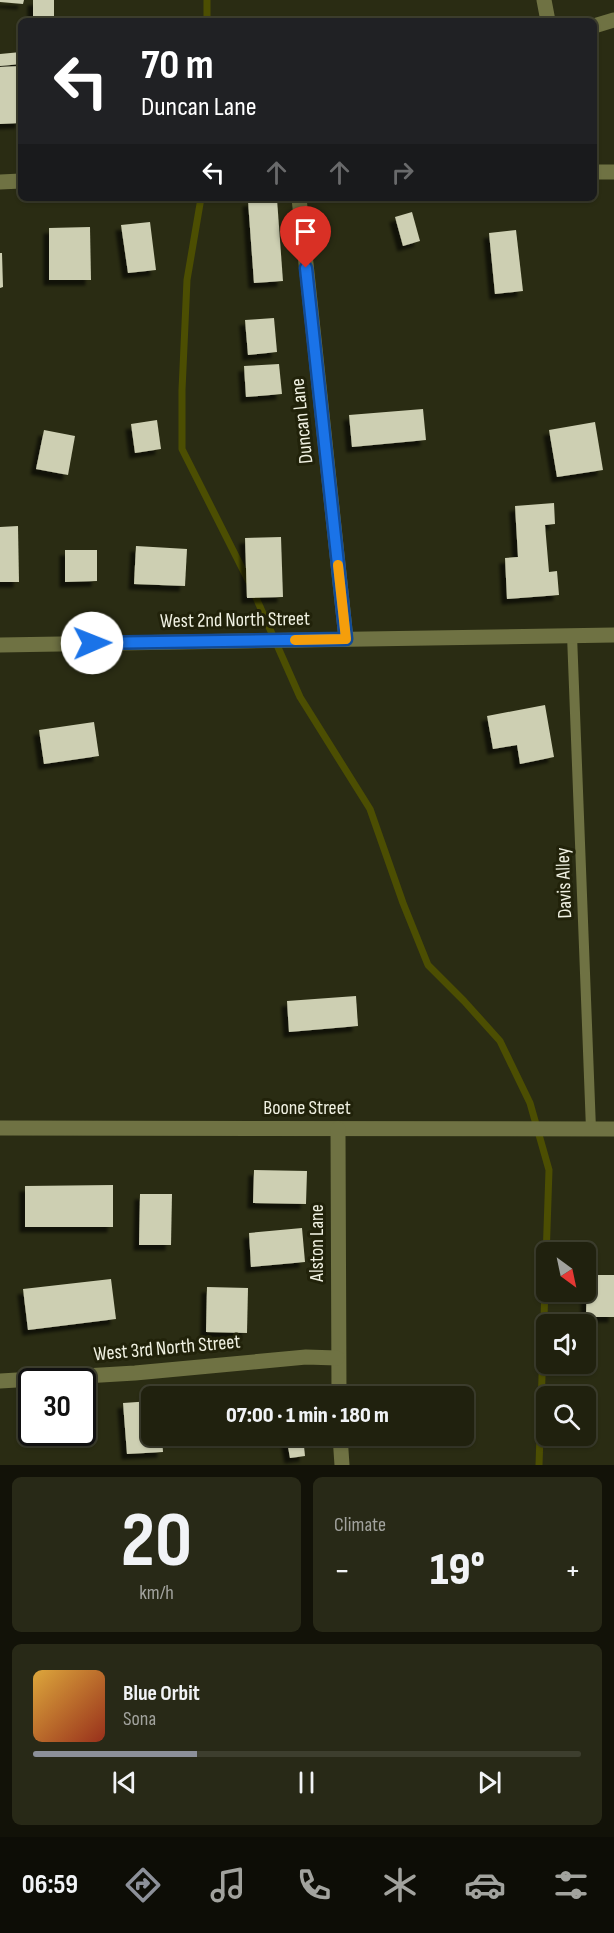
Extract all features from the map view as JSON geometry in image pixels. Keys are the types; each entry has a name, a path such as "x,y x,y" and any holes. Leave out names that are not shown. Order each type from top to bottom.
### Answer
{"street":[{"path":"544,0 547,18"},
{"path":"597,25 614,20"},
{"path":"597,172 614,172"},
{"path":"0,182 18,181"},
{"name":"Duncan Lane","path":"299,201 346,639"},
{"name":"West 2nd North Street","path":"0,645 614,635"},
{"name":"Boone Street","path":"0,1128 614,1130"},
{"name":"Alston Lane","path":"338,1129 339,1386"},
{"name":"West 3rd North Street","path":"0,1381 135,1373 306,1357 338,1358"},
{"path":"341,1446 342,1465"}],"lane":[{"name":"Davis Alley","path":"572,635 591,1129"}],"building":[{"path":"0,0 24,0 23,4 0,2"},
{"path":"33,0 54,0 54,16 33,16"},
{"path":"18,52 18,64 0,66 0,54"},
{"path":"18,66 18,123 0,124 0,67"},
{"path":"248,201 277,201 283,281 254,283"},
{"path":"412,212 420,241 403,246 395,217"},
{"path":"150,222 156,270 128,273 121,225"},
{"path":"90,227 91,280 49,280 49,228"},
{"path":"516,230 523,291 495,294 489,233"},
{"path":"0,253 2,253 3,287 0,288"},
{"path":"274,318 277,352 248,355 245,320"},
{"path":"279,364 282,394 246,397 244,366"},
{"path":"423,409 426,440 352,447 349,415"},
{"path":"157,420 161,449 135,453 131,424"},
{"path":"595,422 603,470 557,477 549,430"},
{"path":"44,430 75,436 68,475 36,469"},
{"path":"554,503 555,524 545,525 549,572 557,571 559,595 507,599 505,558 518,557 515,506"},
{"path":"18,526 19,582 0,582 0,527"},
{"path":"281,537 283,597 247,598 245,538"},
{"path":"136,546 187,549 185,586 134,584"},
{"path":"65,550 97,550 97,581 65,582"},
{"path":"545,705 554,757 520,764 517,745 493,749 487,716"},
{"path":"94,722 99,756 44,764 39,730"},
{"path":"356,996 358,1026 289,1032 287,1001"},
{"path":"254,1170 307,1171 306,1204 253,1203"},
{"path":"113,1185 113,1227 25,1227 25,1186"},
{"path":"140,1194 172,1194 171,1245 139,1245"},
{"path":"302,1228 305,1262 251,1267 249,1233"},
{"path":"596,1275 614,1275 614,1317 596,1317 596,1314 586,1314 586,1302 596,1302"},
{"path":"111,1279 116,1319 28,1330 23,1289"},
{"path":"207,1287 248,1288 247,1333 206,1332"},
{"path":"141,1402 141,1446 163,1446 163,1452 127,1454 123,1403"},
{"path":"288,1446 304,1446 305,1456 290,1458"}],"waterway":[{"path":"207,0 207,18"},
{"path":"200,201 187,280 182,449 250,584 300,697 370,809 403,903 428,965 500,1041 530,1103 549,1170 539,1465"}],"slow traffic":[{"path":"295,640 346,639 338,565"}],"route":[{"path":"92,643 346,639 306,268"}]}
